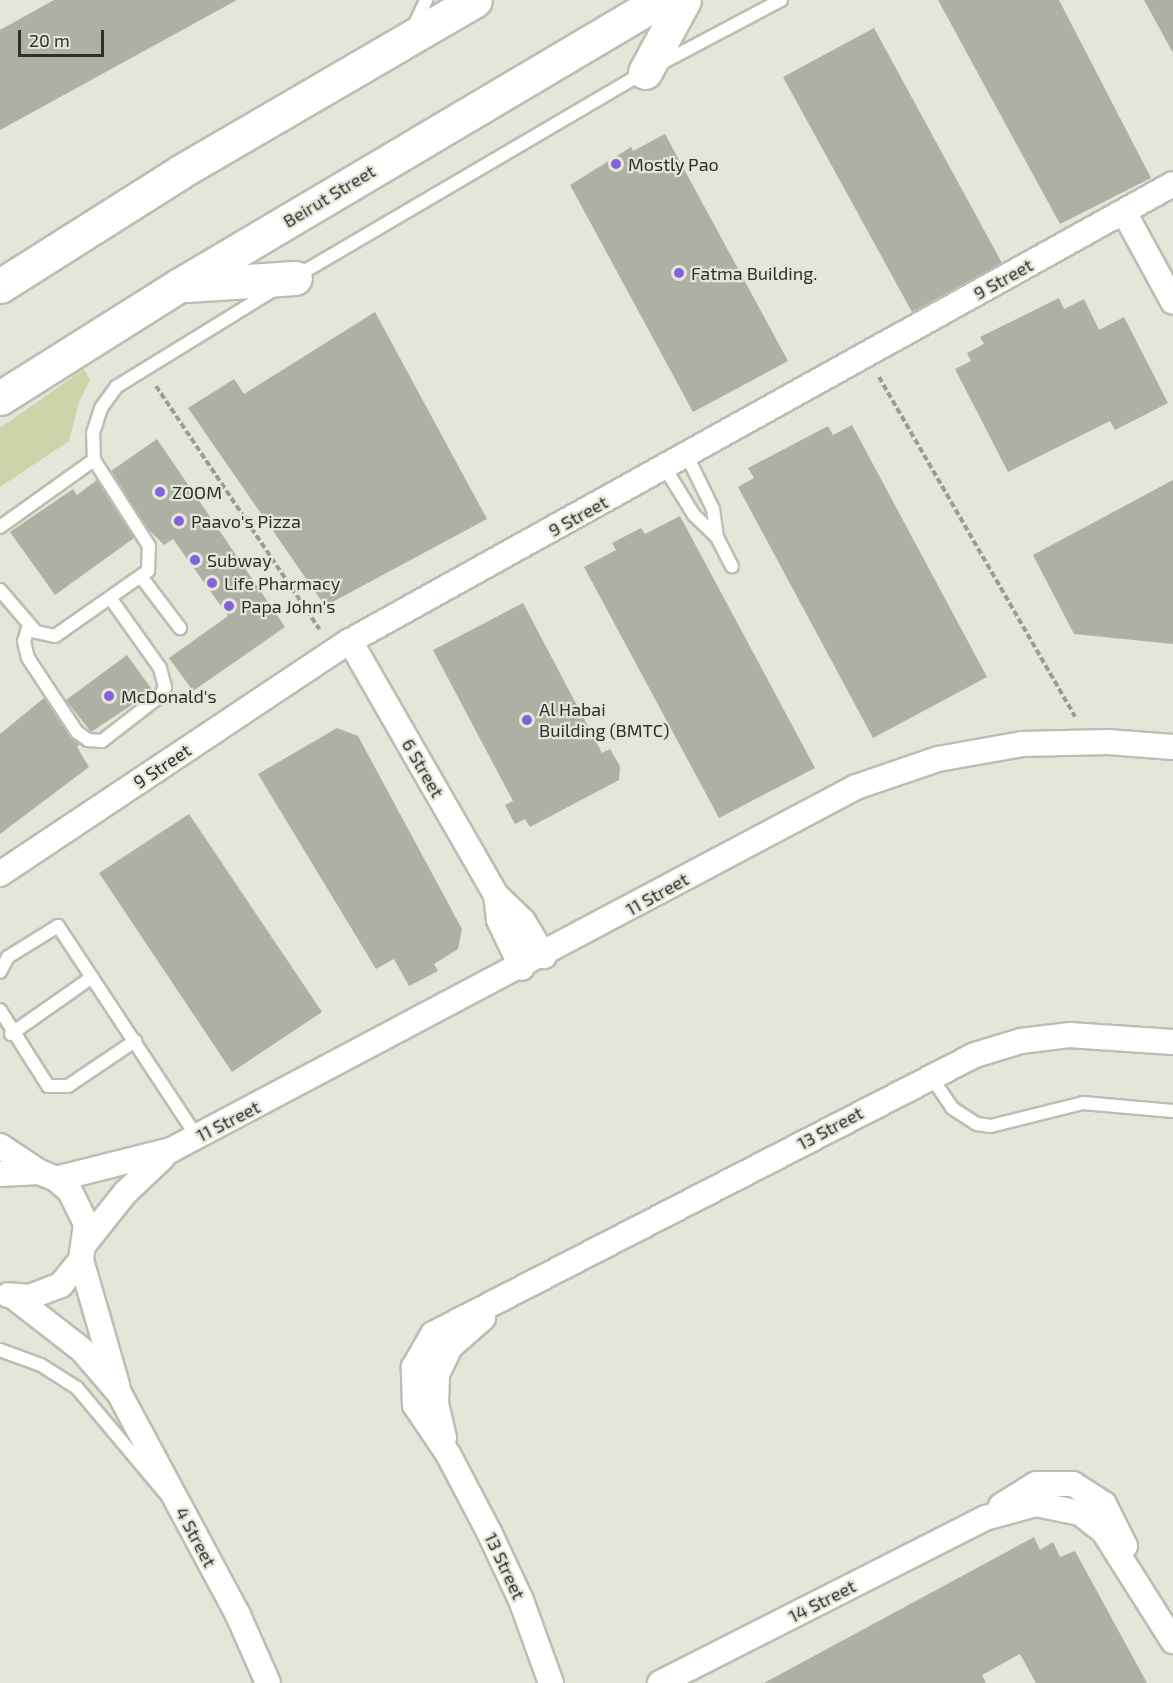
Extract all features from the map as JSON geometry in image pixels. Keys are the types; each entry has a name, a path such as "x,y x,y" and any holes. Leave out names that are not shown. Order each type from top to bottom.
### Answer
{"main road":[{"path":"0,286 406,38 475,0"},
{"name":"Beirut Street","path":"0,398 178,286 662,0"},
{"path":"645,72 684,0"},
{"path":"178,286 295,278"}],"street":[{"name":"9 Street","path":"0,874 342,646 1173,184"},
{"path":"1124,212 1173,302"},
{"name":"6 Street","path":"342,646 496,895 523,921 543,956"},
{"name":"11 Street","path":"0,1174 47,1175 171,1150 522,968 856,787 980,750 1090,741 1173,747"},
{"name":"6 Street","path":"496,895 499,920 522,968"},
{"name":"13 Street","path":"551,1683 521,1600 448,1454 435,1404 437,1374 460,1336 508,1298 930,1075 1021,1041 1069,1035 1173,1042"},
{"path":"0,1146 47,1175"},
{"name":"11 Street","path":"4,1294 30,1297 61,1285 125,1193 171,1150"},
{"name":"4 Street","path":"47,1175 80,1206 84,1251 119,1393"},
{"name":"4 Street","path":"4,1294 82,1350 119,1393 180,1505 268,1683"},
{"name":"14 Street","path":"660,1683 985,1518 1036,1484 1073,1484 1104,1504 1138,1579 1173,1641"}],"lane":[{"path":"406,38 426,0"},
{"path":"0,590 36,632 55,636 142,578 152,563 149,546 94,460 93,433 100,408 116,387 295,278 645,72 781,0"},
{"path":"687,456 713,509 717,537"},
{"path":"0,527 94,460"},
{"path":"665,468 694,515 717,537 732,566"},
{"path":"142,578 180,628"},
{"path":"29,625 24,641 28,658 77,732 88,740 102,741 160,696 165,687 159,668 111,599"},
{"path":"0,972 8,957 58,926 197,1137"},
{"path":"11,1034 92,977"},
{"path":"0,1010 11,1034 48,1086 68,1086 135,1041"},
{"path":"930,1075 952,1108 977,1124 991,1126 1083,1103 1173,1111"},
{"path":"0,1350 41,1365 77,1388 143,1471 180,1505"}],"path":[{"path":"867,356 1090,741"},
{"path":"144,368 342,646"}],"green space":[{"path":"84,369 90,380 79,402 69,441 0,487 0,428"}],"building":[{"path":"54,0 237,0 0,130 0,30"},
{"path":"938,0 1059,0 1151,178 1060,224"},
{"path":"1144,0 1173,0 1173,53"},
{"path":"874,28 1002,263 912,312 783,77"},
{"name":"Fatma Building.","path":"665,134 788,361 693,412 570,185 631,147 633,151"},
{"path":"1059,298 1064,309 1084,299 1099,330 1124,317 1168,403 1115,430 1110,421 1008,472 955,369 971,361 967,353 984,344 980,337"},
{"path":"375,312 487,519 325,606 188,408 234,379 244,394"},
{"path":"852,425 987,677 873,738 738,487 754,478 748,468 828,426 833,435"},
{"path":"157,439 285,627 193,691 169,658 228,616 173,539 164,545 147,528 111,471"},
{"path":"97,480 134,538 55,595 10,532 73,489 77,495"},
{"path":"1173,480 1173,644 1074,634 1033,555"},
{"path":"680,516 815,768 719,818 584,567 616,550 612,543 641,528 645,534"},
{"name":"Al Habai Building (BMTC)","path":"523,603 602,753 610,749 620,766 619,780 530,827 525,819 515,824 505,805 513,801 433,650"},
{"name":"McDonald's","path":"127,655 153,691 91,732 66,700"},
{"path":"44,698 80,744 77,747 89,767 0,834 0,734"},
{"path":"337,728 358,736 462,929 458,949 434,964 438,971 409,986 394,959 376,969 258,774"},
{"path":"189,814 322,1012 232,1072 99,873"},
{"path":"1034,1537 1040,1550 1053,1542 1060,1557 1075,1551 1147,1683 1036,1683 1020,1654 982,1675 986,1683 764,1683"}],"place":[{"name":"Mostly Pao","path":"616,164"},
{"name":"Fatma Building.","path":"679,273"},
{"name":"ZOOM","path":"160,492"},
{"name":"Paavo's Pizza","path":"179,521"},
{"name":"Subway","path":"195,560"},
{"name":"Life Pharmacy","path":"212,583"},
{"name":"Papa John's","path":"229,606"},
{"name":"McDonald's","path":"109,696"},
{"name":"Al Habai Building (BMTC)","path":"527,720"}]}
